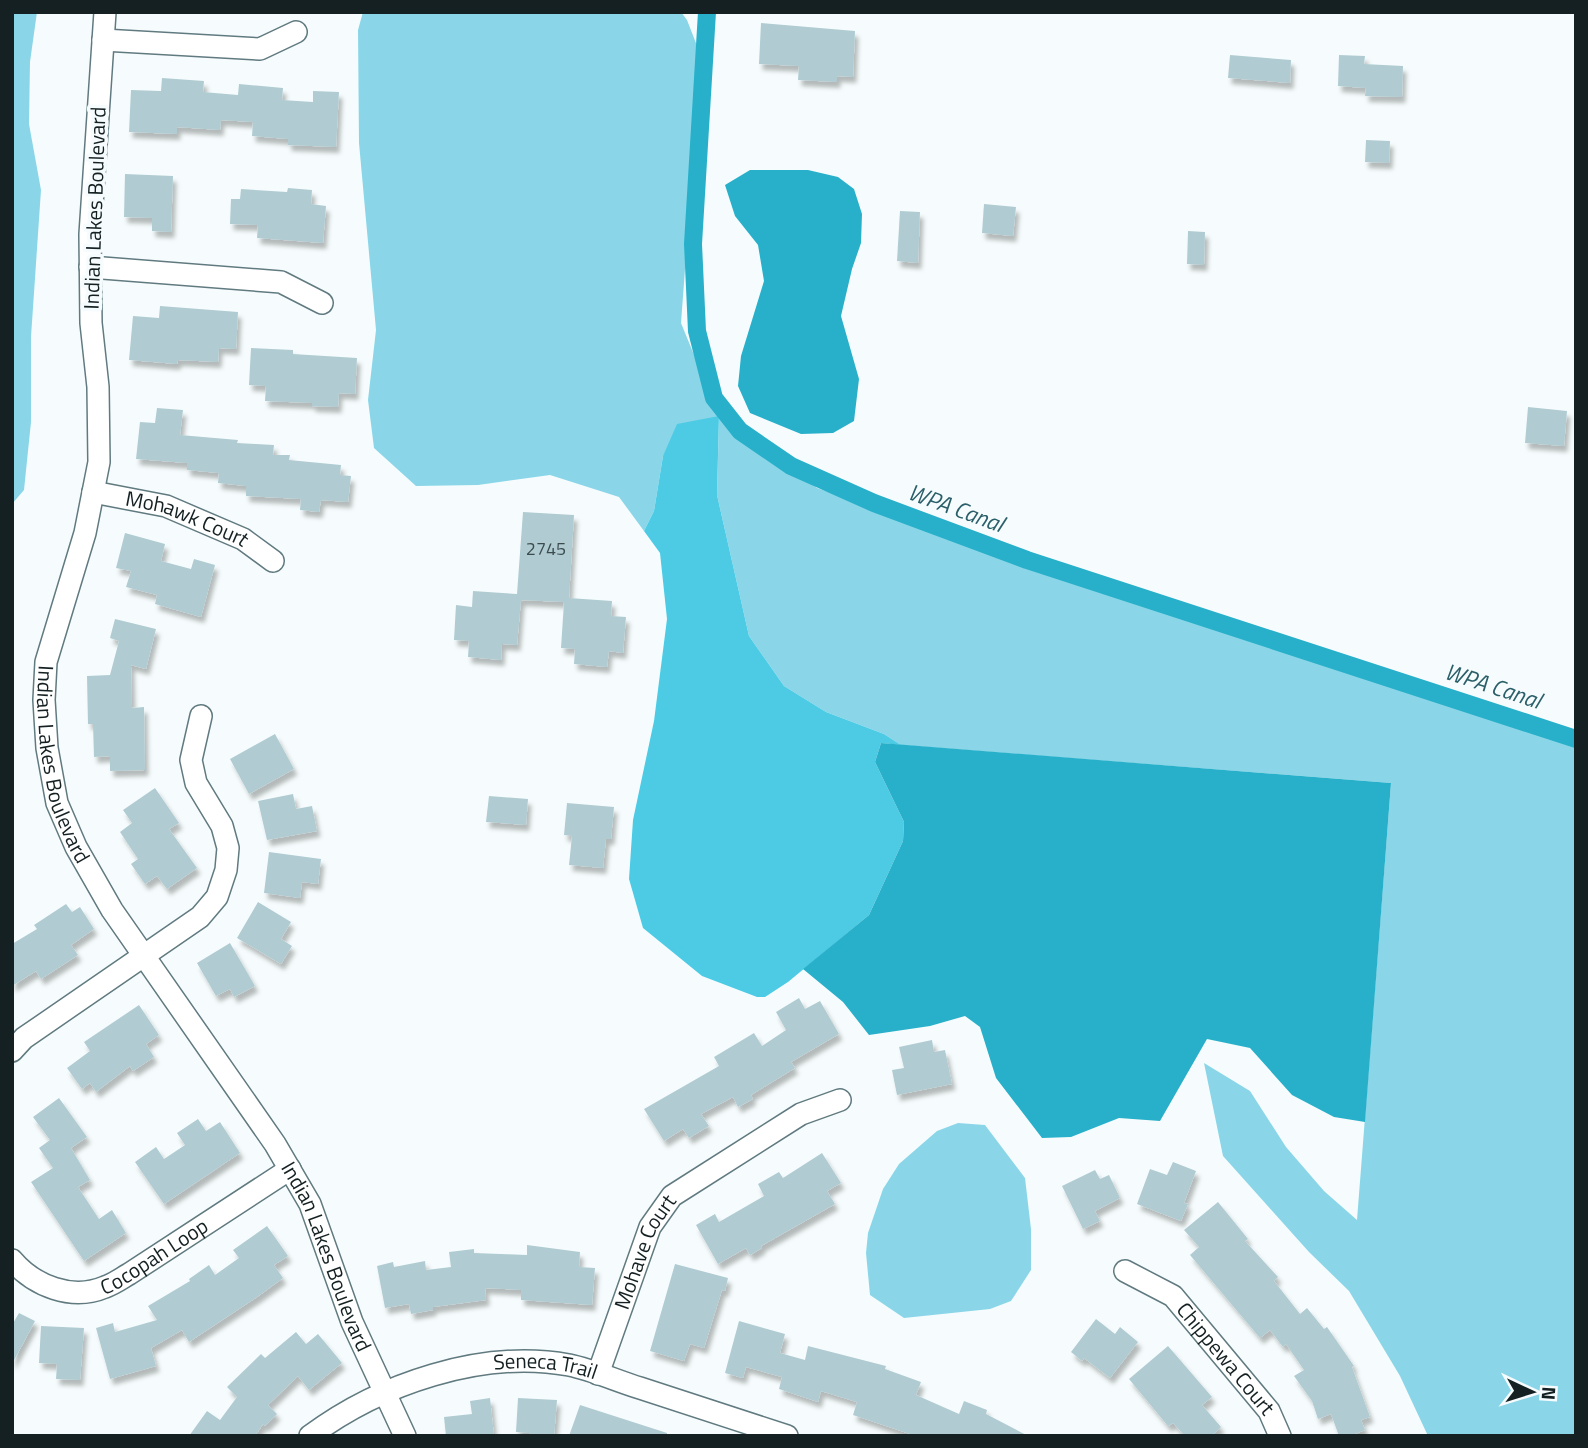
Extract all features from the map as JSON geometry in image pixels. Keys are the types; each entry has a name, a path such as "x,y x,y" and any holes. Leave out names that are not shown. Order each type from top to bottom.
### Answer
{"street":[{"name":"Indian Lakes Boulevard","path":"105,12 90,234 91,323 98,387 99,462 85,533 46,662 44,700 47,748 57,803 76,847 112,910 290,1169 310,1204 352,1322 405,1436"},
{"path":"103,40 260,49 296,32"},
{"path":"90,267 281,282 322,303"},
{"name":"Mohawk Court","path":"93,492 166,506 243,539 273,561"},
{"path":"12,1051 24,1038 200,917 218,897 226,870 228,848 222,826 196,783 191,760 201,716"},
{"name":"Mohave Court","path":"598,1374 650,1227 672,1196 801,1114 840,1100"},
{"name":"Cocopah Loop","path":"12,1260 24,1275 59,1291 86,1292 105,1288 290,1169"},
{"name":"Chippewa Court","path":"1125,1271 1173,1296 1269,1410 1280,1436"},
{"name":"Seneca Trail","path":"310,1436 355,1405 418,1379 495,1364 529,1361 571,1366 787,1436"}],"shaded area":[{"path":"12,12 37,12 30,62 29,124 41,190 31,337 31,422 24,490 12,504"},
{"path":"363,12 681,12 687,20 701,56 681,323 719,416 817,488 1104,589 1576,737 1576,1436 1428,1436 1400,1376 1349,1291 1309,1252 1223,1156 1204,1063 1250,1091 1286,1147 1324,1191 1357,1220 1391,783 901,745 884,734 826,712 784,686 749,636 717,495 719,417 663,456 654,511 644,531 619,497 550,475 478,485 416,486 374,448 368,400 376,330 359,143 358,30"},
{"path":"750,170 808,170 838,177 854,189 862,214 861,243 841,316 859,379 854,421 833,433 801,434 750,413 738,386 741,356 764,281 758,245 735,216 725,185"},
{"path":"719,416 717,495 749,636 784,686 826,712 884,734 901,745 881,743 875,762 904,822 903,841 869,915 788,982 765,997 757,997 702,976 643,928 629,879 633,820 654,721 667,619 660,553 644,531 654,511 663,456 677,424"},
{"path":"881,743 1391,783 1365,1122 1334,1117 1292,1095 1250,1048 1207,1039 1160,1121 1119,1118 1071,1137 1042,1138 996,1078 980,1027 965,1016 930,1026 869,1035 843,1002 803,969 869,915 903,841 904,822 875,762"},
{"path":"958,1123 985,1125 1025,1178 1031,1229 1031,1270 1011,1301 990,1309 904,1318 870,1295 866,1253 868,1233 883,1189 899,1164 937,1131"}],"building":[{"path":"761,23 855,31 853,77 837,76 837,82 798,80 799,66 759,64"},
{"path":"1230,55 1291,60 1290,83 1228,78"},
{"path":"1339,55 1365,56 1364,64 1403,66 1402,97 1365,96 1366,88 1338,86"},
{"path":"162,78 204,81 203,92 238,95 239,84 283,88 282,100 313,102 313,91 339,92 336,147 288,145 288,139 252,136 253,122 221,120 220,130 177,127 177,134 129,132 131,90 161,91"},
{"path":"1366,140 1390,141 1389,163 1365,162"},
{"path":"125,174 173,176 171,232 152,231 152,218 124,217"},
{"path":"288,188 312,190 311,204 326,206 323,243 257,238 258,225 230,224 231,199 240,199 241,189 287,192"},
{"path":"984,204 1016,207 1013,236 982,233"},
{"path":"900,211 920,212 918,263 897,261"},
{"path":"1188,231 1205,232 1204,265 1187,264"},
{"path":"160,306 238,312 236,349 219,348 218,362 178,360 177,364 129,360 133,316 159,318"},
{"path":"251,348 357,358 355,394 339,393 338,407 265,401 266,386 249,385"},
{"path":"1528,407 1567,411 1564,446 1525,443"},
{"path":"157,408 183,410 180,435 274,445 273,455 290,455 289,460 341,465 340,475 351,476 348,502 321,500 319,512 300,510 301,499 246,496 246,486 218,483 219,473 187,470 187,463 136,459 140,422 155,423"},
{"path":"523,512 574,515 569,598 612,601 611,616 626,617 623,653 609,651 607,667 574,664 575,649 561,648 564,602 521,600 517,645 502,644 501,660 468,657 469,641 454,640 456,605 472,607 473,591 517,594"},
{"path":"125,533 165,544 161,561 191,569 194,559 215,565 201,617 155,604 157,595 126,587 131,571 116,568"},
{"path":"115,619 156,629 146,669 131,665 132,708 144,707 145,770 110,771 110,756 94,757 93,724 88,724 87,676 110,675 119,641 110,638"},
{"path":"275,734 294,769 249,794 230,759"},
{"path":"155,788 179,823 169,829 197,868 167,889 157,876 145,884 131,864 138,859 120,832 132,823 123,810"},
{"path":"293,794 296,809 312,806 317,831 267,840 258,801"},
{"path":"489,796 528,799 526,825 486,822"},
{"path":"567,803 614,807 611,839 606,839 603,868 569,865 572,836 564,835"},
{"path":"269,852 321,859 318,884 302,882 300,898 264,893"},
{"path":"258,902 291,922 281,939 292,946 281,964 237,938"},
{"path":"66,904 72,912 80,907 94,929 71,945 78,955 41,979 36,971 12,986 12,944 37,929 34,925"},
{"path":"230,943 255,986 234,997 230,989 216,996 197,963"},
{"path":"799,998 805,1009 820,1001 839,1034 791,1062 795,1068 751,1095 753,1099 738,1107 733,1097 701,1114 709,1126 689,1138 683,1129 664,1141 644,1109 719,1066 714,1057 754,1033 762,1046 786,1030 776,1012"},
{"path":"139,1005 159,1035 146,1044 154,1057 133,1071 130,1066 96,1092 90,1083 82,1089 67,1068 90,1051 84,1042"},
{"path":"932,1040 934,1052 945,1050 952,1084 897,1095 892,1070 904,1068 899,1047"},
{"path":"59,1098 87,1137 71,1148 90,1180 78,1187 99,1219 112,1210 126,1233 84,1261 31,1182 53,1168 39,1148 50,1140 33,1117"},
{"path":"198,1119 206,1131 220,1122 240,1153 164,1204 135,1162 156,1147 164,1159 185,1145 177,1133"},
{"path":"822,1153 841,1183 827,1191 835,1204 750,1255 746,1248 718,1264 696,1225 715,1214 719,1222 764,1196 758,1184 779,1172 783,1178"},
{"path":"1173,1162 1196,1171 1184,1203 1188,1204 1181,1221 1137,1204 1150,1169 1167,1175"},
{"path":"1095,1170 1100,1179 1109,1175 1120,1198 1095,1211 1100,1221 1083,1229 1062,1186"},
{"path":"1218,1202 1248,1239 1245,1241 1278,1277 1274,1281 1300,1314 1307,1308 1324,1329 1327,1327 1354,1366 1352,1367 1370,1417 1361,1420 1365,1430 1350,1436 1339,1436 1331,1414 1318,1419 1312,1401 1294,1376 1304,1370 1286,1344 1283,1347 1270,1330 1260,1338 1190,1255 1199,1247 1184,1230"},
{"path":"267,1226 288,1256 274,1265 283,1278 189,1342 182,1330 151,1348 156,1366 110,1379 96,1328 113,1323 115,1332 157,1320 148,1306 190,1281 189,1279 209,1265 215,1275 239,1258 233,1250"},
{"path":"527,1245 580,1252 579,1267 595,1268 592,1305 521,1300 521,1290 485,1288 486,1300 433,1307 433,1310 411,1314 409,1304 385,1308 377,1266 393,1262 394,1267 425,1261 426,1270 451,1267 449,1252 474,1249 474,1253 527,1255"},
{"path":"675,1264 728,1278 704,1348 690,1344 684,1361 650,1351"},
{"path":"19,1313 35,1321 12,1364 12,1325"},
{"path":"1096,1319 1115,1334 1120,1327 1138,1342 1110,1378 1084,1358 1082,1361 1071,1352"},
{"path":"739,1321 785,1334 780,1353 805,1360 808,1346 886,1366 885,1369 921,1382 916,1395 959,1414 964,1401 987,1410 986,1414 1028,1436 916,1436 853,1415 857,1402 821,1391 818,1402 779,1389 782,1377 746,1367 743,1378 725,1373"},
{"path":"41,1326 84,1328 80,1380 56,1379 57,1364 39,1363"},
{"path":"296,1332 306,1344 318,1334 342,1363 309,1390 298,1376 268,1405 277,1414 265,1426 263,1424 255,1436 189,1436 207,1411 220,1420 237,1397 227,1387 261,1354 265,1358"},
{"path":"1168,1346 1212,1397 1202,1405 1221,1427 1212,1436 1185,1436 1173,1423 1168,1426 1129,1379"},
{"path":"490,1398 494,1436 446,1436 444,1417 472,1414 470,1401"},
{"path":"518,1398 557,1400 554,1436 529,1436 529,1433 516,1432"},
{"path":"580,1405 667,1433 667,1436 569,1436"}],"waterway":[{"name":"WPA Canal","path":"707,12 693,244 697,331 714,398 740,431 791,466 874,503 1027,560 1576,739"}]}
